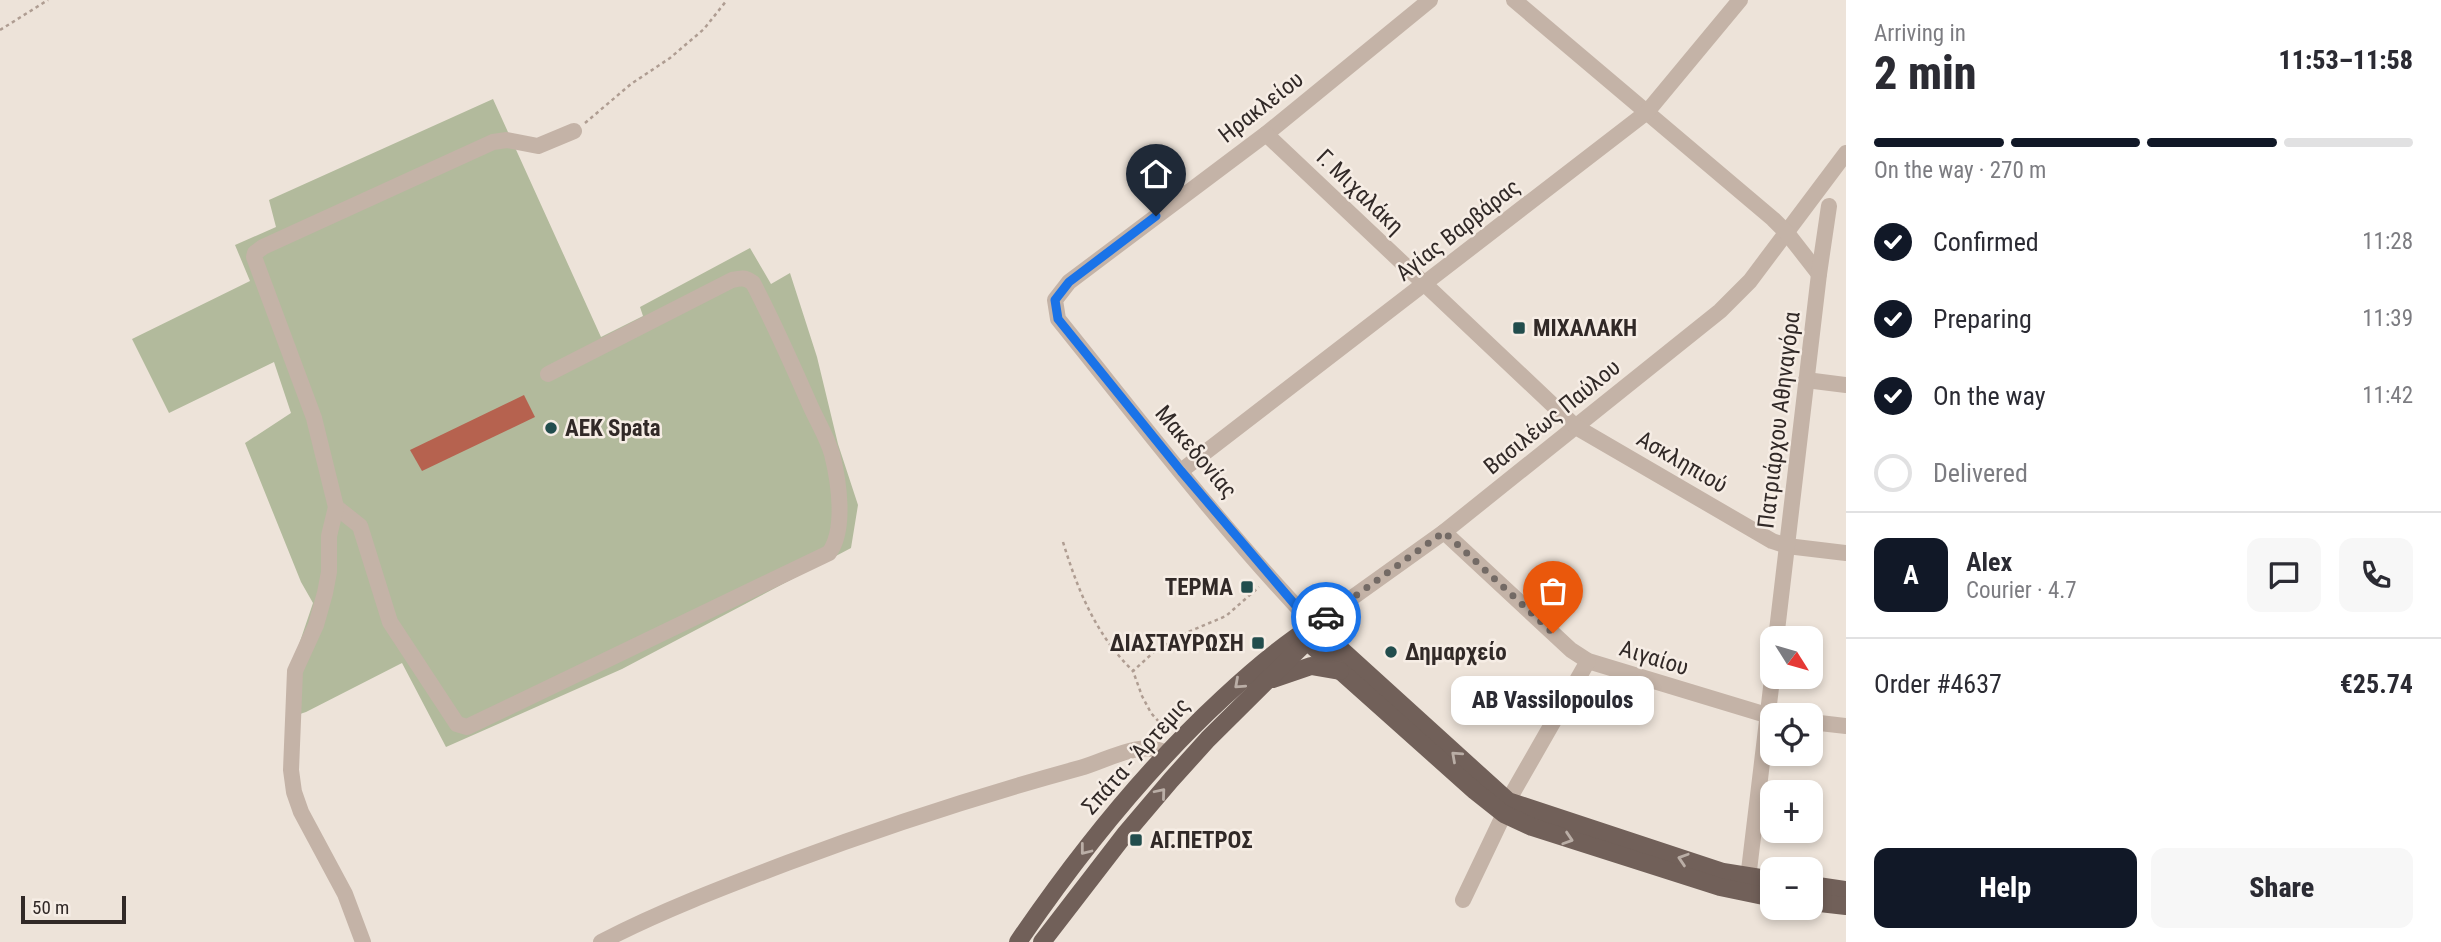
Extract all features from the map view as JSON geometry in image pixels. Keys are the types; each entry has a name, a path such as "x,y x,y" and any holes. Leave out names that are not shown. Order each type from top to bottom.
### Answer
{"main road":[{"path":"1310,633 1340,671 1429,752 1506,808 1723,872 1760,892"},
{"path":"1310,633 1506,808"},
{"name":"Σπάτα - Άρτεμις","path":"1042,942 1126,833 1171,780 1208,739 1269,680 1310,633"},
{"name":"Σπάτα - Άρτεμις","path":"1018,942 1084,851 1171,748 1262,662 1291,639 1310,633"},
{"path":"1269,680 1311,666 1340,671"},
{"path":"1747,886 1760,883"},
{"path":"1823,887 1846,890"},
{"path":"1823,903 1846,906"}],"street":[{"name":"Ηρακλείου","path":"1055,300 1069,282 1266,134 1430,0"},
{"path":"1514,0 1787,233 1819,274"},
{"name":"Αγίας Βαρβάρας","path":"1181,471 1647,112 1740,0"},
{"path":"363,942 345,894 301,812 294,792 291,770 295,671 316,625 325,593 329,572 330,536 336,507 314,418 254,261 255,253 493,142 508,140 538,146 574,131"},
{"name":"Γ. Μιχαλάκη","path":"1266,134 1576,428"},
{"name":"Βασιλέως Παύλου","path":"1310,633 1576,428 1737,295 1846,153"},
{"path":"1815,195 1829,206 1846,208"},
{"name":"Πατριάρχου Αθηναγόρα","path":"1778,626 1829,206"},
{"path":"336,507 360,526 390,622 457,724 462,727 467,727 829,554 836,544 840,526 839,501 832,453 774,324 749,279 744,277 732,280 548,373"},
{"name":"Μακεδονίας","path":"1055,300 1058,319 1269,576 1310,633"},
{"path":"1806,380 1846,385"},
{"name":"Ασκληπιού","path":"1576,428 1773,541 1787,546 1846,553"},
{"name":"Αιγαίου","path":"1444,532 1571,650 1588,661 1760,714"},
{"path":"1464,900 1506,808 1588,661"},
{"path":"1823,723 1846,726"},
{"path":"601,942 721,888 903,821 1094,765 1139,748 1171,748"},
{"path":"1747,886 1763,766"}],"path":[{"path":"0,30 48,0"},
{"path":"574,131 631,83 670,58 704,29 727,0"},
{"path":"1063,542 1076,584 1094,623 1115,653 1133,671 1142,696 1171,748"},
{"path":"1133,671 1155,651 1188,632 1226,616 1269,576"}],"green space":[{"name":"AEK Spata","path":"493,99 601,337 643,316 640,307 750,248 771,284 790,273 817,357 838,444 858,505 851,548 622,669 446,747 402,663 306,712 288,718 288,677 313,603 301,582 245,443 291,413 274,362 169,413 132,339 250,281 235,245 276,227 269,200"}],"building":[{"path":"524,395 535,417 422,471 410,450"}],"way so far":[{"path":"1326,617 1444,532 1553,633"}],"place":[{"name":"ΜΙΧΑΛΑΚΗ","path":"1519,328"},
{"name":"AEK Spata","path":"551,428"},
{"name":"ΤΕΡΜΑ","path":"1247,587"},
{"name":"AB Vassilopoulos","path":"1553,633"},
{"name":"ΔΙΑΣΤΑΥΡΩΣΗ","path":"1258,643"},
{"name":"Δημαρχείο","path":"1391,652"},
{"name":"ΑΓ.ΠΕΤΡΟΣ","path":"1136,840"}],"route":[{"path":"1156,216 1069,282 1055,300 1058,319 1269,576 1314,625 1326,617"}]}
